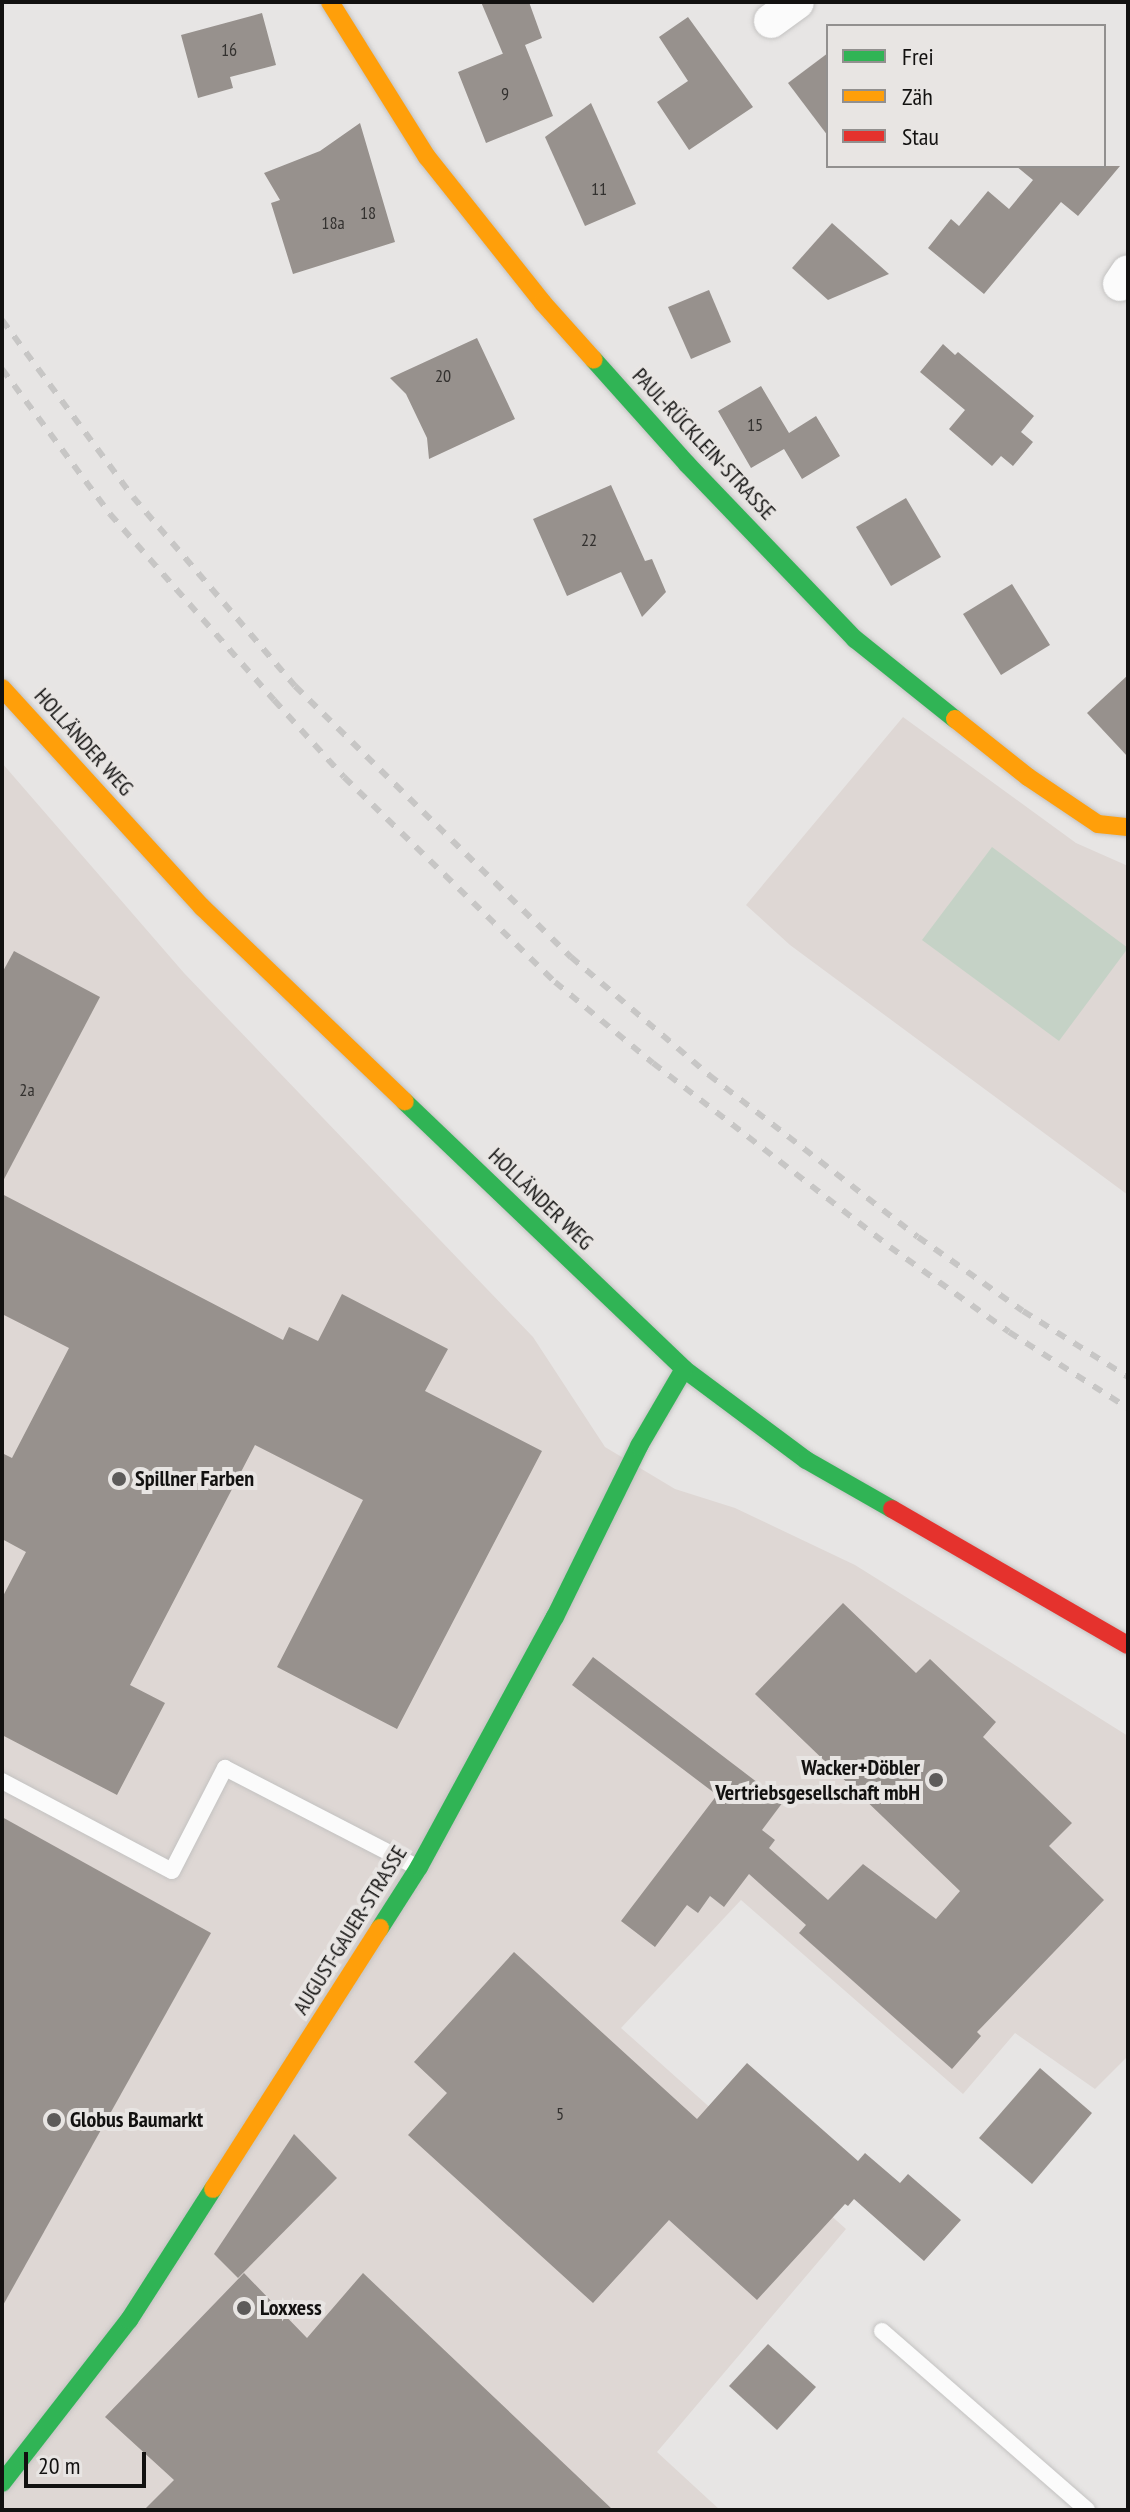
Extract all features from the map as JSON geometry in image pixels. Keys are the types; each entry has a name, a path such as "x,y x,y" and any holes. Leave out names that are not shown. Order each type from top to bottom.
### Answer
{"street":[{"name":"PAUL-RÜCKLEIN-STRASSE","path":"330,2 427,157 543,303 687,464 855,639 1028,777 1098,824 1128,827"},
{"name":"HOLLÄNDER WEG","path":"2,688 202,907 684,1369 806,1460 1128,1645"},
{"name":"AUGUST-GAUER-STRASSE","path":"2,2483 129,2320 419,1867 555,1617 639,1446 684,1369"}],"lane":[{"path":"2,1781 172,1871 225,1768 419,1867"},
{"path":"882,2331 1087,2510"}],"shaded area":[{"path":"903,717 1076,843 1128,866 1128,1195 790,945 746,905"},
{"path":"2,763 184,973 533,1337 605,1447 675,1489 735,1508 855,1565 1128,1736 1128,2056 1095,2089 1015,2033 963,2094 741,1900 621,2028 846,2229 657,2452 720,2510 2,2510"},
{"path":"992,847 1128,948 1059,1041 922,940"}],"building":[{"path":"481,2 529,2 542,38 525,45 553,116 486,143 458,72 503,54"},
{"path":"262,13 276,65 230,77 233,88 198,98 181,35"},
{"path":"688,17 753,107 689,150 657,102 688,81 659,37"},
{"path":"826,54 826,133 788,83"},
{"path":"591,103 636,204 585,226 545,137"},
{"path":"360,123 395,242 293,274 271,203 280,200 264,173 320,151"},
{"path":"1120,166 1078,216 1061,202 984,294 928,248 951,219 959,226 988,191 1009,209 1033,180 1018,168"},
{"path":"832,223 889,274 828,300 792,268"},
{"path":"709,290 731,342 691,359 668,307"},
{"path":"477,338 515,419 429,459 427,438 406,394 390,378"},
{"path":"943,344 955,355 958,352 1034,416 1021,432 1033,442 1013,466 1001,456 992,466 949,429 965,410 920,372"},
{"path":"761,386 789,433 816,416 840,456 802,479 784,449 751,468 718,411"},
{"path":"611,485 645,561 652,559 666,592 642,617 621,572 567,596 533,519"},
{"path":"906,498 941,557 891,586 856,527"},
{"path":"1012,584 1050,645 1001,675 963,614"},
{"path":"1128,675 1128,757 1087,713"},
{"path":"14,951 100,997 2,1183 2,973"},
{"name":"Spillner Farben","path":"2,1194 283,1340 289,1327 318,1341 342,1294 448,1349 425,1391 542,1451 397,1729 277,1667 363,1500 255,1445 130,1685 165,1703 117,1795 2,1735 2,1598 26,1552 2,1539 2,1453 12,1458 69,1348 2,1314"},
{"name":"Wacker+Döbler Vertriebsgesellschaft mbH","path":"843,1603 916,1673 930,1659 996,1722 983,1737 1072,1823 1049,1846 1104,1900 977,2032 981,2036 952,2069 799,1933 806,1925 749,1874 724,1907 710,1896 698,1913 687,1905 655,1947 621,1921 717,1795 572,1685 593,1657 783,1802 762,1830 775,1840 769,1848 828,1900 863,1864 936,1919 960,1891 755,1694"},
{"name":"Globus Baumarkt","path":"2,1817 211,1933 2,2307"},
{"path":"514,1952 697,2119 747,2063 858,2161 865,2153 900,2183 908,2174 961,2220 924,2261 854,2199 848,2206 845,2204 757,2300 669,2220 593,2303 408,2135 447,2093 414,2062"},
{"path":"1040,2068 1092,2113 1032,2184 979,2138"},
{"path":"294,2134 337,2178 238,2278 214,2254"},
{"name":"Loxxess","path":"244,2273 307,2338 363,2273 613,2510 144,2510 174,2480 105,2417"},
{"path":"768,2344 816,2387 777,2430 729,2386"}],"railway":[{"path":"2,320 133,497 295,686 571,957 709,1075 918,1237 1023,1311 1128,1377"},
{"path":"2,369 110,514 274,700 344,777 555,982 653,1063 890,1247 1009,1332 1128,1408"}],"traffic: fast":[{"path":"594,360 687,464 855,639 955,719"},
{"path":"405,1102 684,1369 806,1460 892,1509"},
{"path":"380,1928 419,1867 555,1617 639,1446 684,1369"},
{"path":"2,2483 129,2320 213,2189"}],"traffic: slow":[{"path":"330,2 427,157 543,303 594,360"},
{"path":"2,688 202,907 405,1102"},
{"path":"955,719 1028,777 1098,824 1128,827"},
{"path":"213,2189 380,1928"}],"traffic: jam":[{"path":"892,1509 1128,1645"}],"place":[{"name":"Spillner Farben","path":"119,1479"},
{"name":"Wacker+Döbler Vertriebsgesellschaft mbH","path":"936,1780"},
{"name":"Globus Baumarkt","path":"54,2120"},
{"name":"Loxxess","path":"244,2308"}]}
